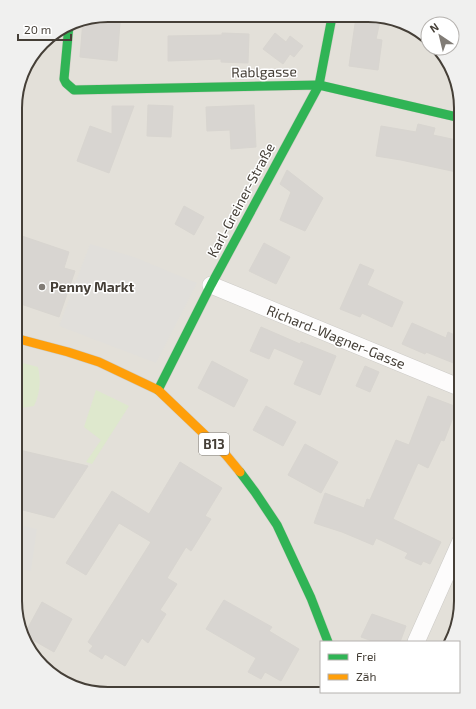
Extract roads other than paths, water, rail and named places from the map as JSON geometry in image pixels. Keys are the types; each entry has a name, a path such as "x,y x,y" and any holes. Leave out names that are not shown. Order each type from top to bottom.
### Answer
{"street":[{"name":"Karl-Greiner-Straße","path":"158,390 211,285 319,85 331,22"},
{"name":"Rablgasse","path":"68,32 64,73 66,83 74,90 319,85 454,116"},
{"name":"Richard-Wagner-Gasse","path":"211,285 454,385"},
{"name":"B13","path":"22,340 100,362 158,390 226,455 255,492 277,524 311,598 328,641"},
{"path":"416,641 454,557"}],"place":[{"name":"Penny Markt","path":"42,287"}]}
